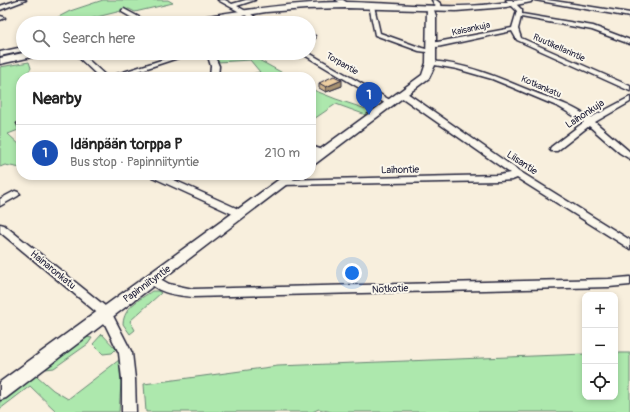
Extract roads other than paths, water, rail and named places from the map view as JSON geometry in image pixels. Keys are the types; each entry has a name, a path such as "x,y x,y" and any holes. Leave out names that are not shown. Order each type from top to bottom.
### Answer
{"main road":[{"path":"226,16 290,8 348,5 435,5 479,8 512,1 528,0"},
{"path":"1,54 16,54"}],"street":[{"path":"0,8 23,0"},
{"path":"221,0 248,16"},
{"path":"231,6 252,0"},
{"path":"339,0 348,5"},
{"path":"538,0 630,15"},
{"path":"512,1 519,8 519,15 514,29"},
{"path":"316,158 404,94 426,76 431,64 432,16 435,5"},
{"path":"371,6 378,34 421,50 432,48"},
{"path":"124,11 133,16"},
{"path":"519,15 593,28 630,42"},
{"name":"Kaisankuja","path":"432,48 437,45 514,29"},
{"name":"Ruutikellarintie","path":"514,29 517,37 526,44 630,90"},
{"path":"616,36 630,34"},
{"path":"1,54 16,51"},
{"path":"85,60 98,72"},
{"path":"128,72 167,60"},
{"path":"213,60 215,66 214,72"},
{"name":"Torpantie","path":"316,60 391,103"},
{"name":"Kotkankatu","path":"431,64 461,67 479,72 553,102 579,115 589,122 612,143 630,156"},
{"name":"Liisantie","path":"404,94 516,173 630,245"},
{"name":"Laihonkuja","path":"554,149 589,122 630,99"},
{"path":"316,150 323,153"},
{"name":"Laihontie","path":"316,179 499,178 512,177 516,173"},
{"path":"166,180 240,214"},
{"name":"Papinniityntie","path":"0,392 287,180"},
{"path":"0,203 15,194"},
{"name":"Hainaronkatu","path":"0,227 106,313"},
{"name":"Notkotie","path":"153,279 166,288 193,293 608,283 630,281"},
{"path":"106,313 109,323 124,348 130,387 129,412"}],"place":[{"name":"Idänpään torppa P","path":"369,115"}]}
